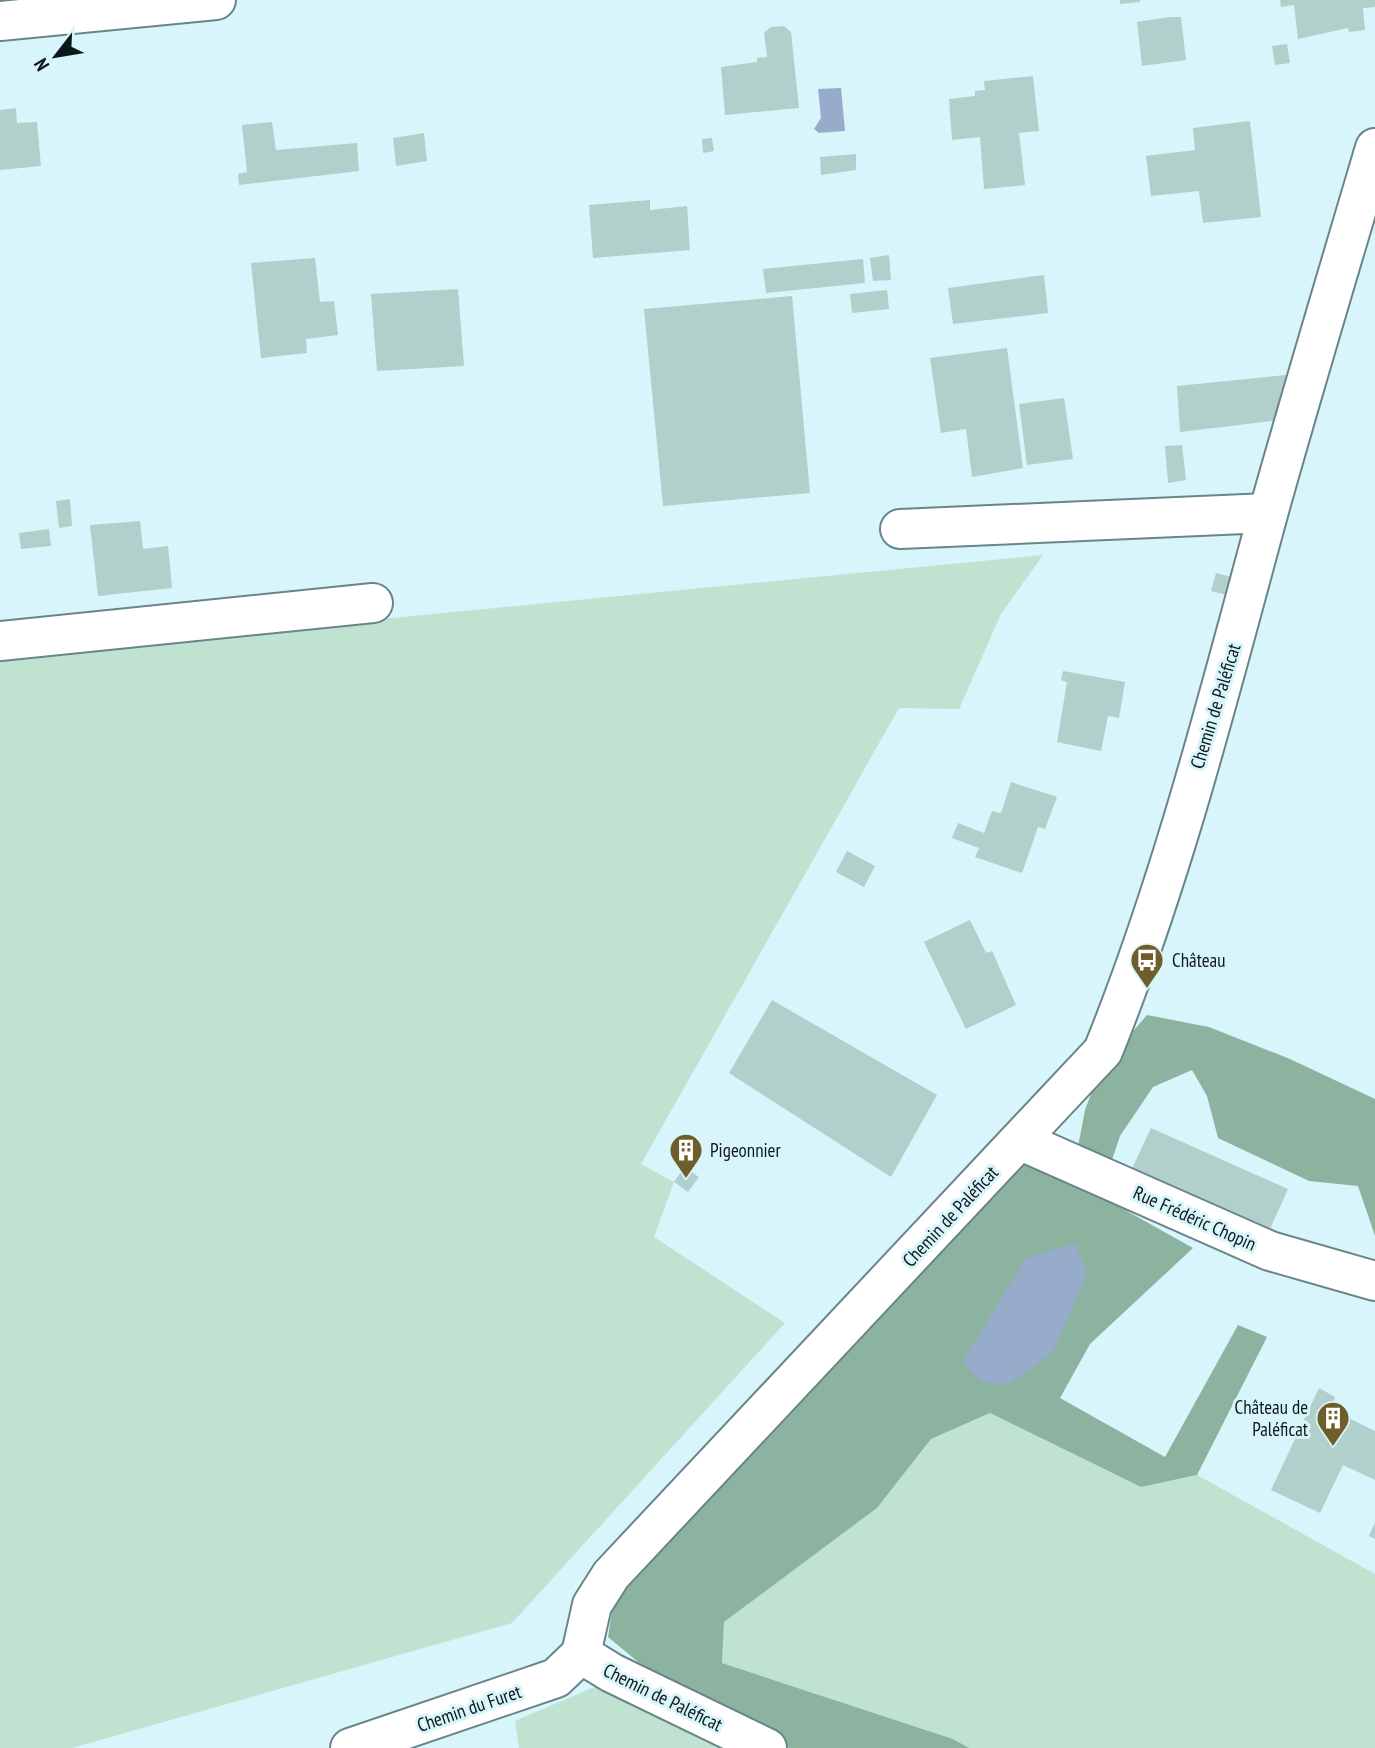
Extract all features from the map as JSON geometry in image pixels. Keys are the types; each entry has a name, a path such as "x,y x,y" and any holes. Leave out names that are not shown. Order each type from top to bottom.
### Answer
{"street":[{"path":"0,21 216,0"},
{"name":"Chemin de Paléficat","path":"767,1748 612,1673 581,1654 592,1605 611,1575 1103,1051 1132,979 1229,664 1268,513 1375,148"},
{"path":"900,529 1268,513"},
{"path":"0,640 373,603"},
{"name":"Rue Frédéric Chopin","path":"1021,1141 1270,1251 1375,1281"},
{"name":"Chemin du Furet","path":"350,1748 556,1678 581,1654"}],"green space":[{"path":"1043,555 1001,614 959,709 899,708 641,1164 674,1182 654,1237 785,1323 512,1623 72,1748 0,1748 0,656"},
{"path":"1147,1015 1209,1027 1290,1059 1375,1099 1375,1236 1358,1186 1309,1181 1218,1138 1207,1096 1192,1070 1153,1087 1120,1136 1109,1169 1077,1152 1085,1110 1100,1070"},
{"path":"1025,1154 1193,1248 1090,1344 1060,1398 1165,1457 1238,1325 1267,1337 1197,1475 1141,1487 990,1413 931,1439 877,1508 724,1622 722,1663 953,1739 969,1748 789,1748 661,1681 608,1637 614,1598"},
{"path":"990,1413 1141,1487 1197,1475 1375,1574 1375,1748 969,1748 953,1739 722,1663 724,1622 877,1508 931,1439"},
{"path":"599,1685 733,1748 519,1748 515,1721"}],"water":[{"path":"841,88 845,131 819,133 814,129 821,118 818,89"},
{"path":"1075,1244 1087,1274 1053,1352 1009,1384 981,1382 963,1361 1026,1258"}],"building":[{"path":"1120,0 1140,0 1140,2 1120,4"},
{"path":"1280,0 1375,0 1375,7 1363,8 1365,30 1349,32 1348,28 1298,39 1294,5 1281,7"},
{"path":"1181,17 1186,60 1142,66 1137,22"},
{"path":"784,26 791,32 799,108 725,115 721,67 757,62 757,58 767,57 764,33 771,27"},
{"path":"1287,44 1290,63 1275,65 1272,46"},
{"path":"1033,76 1039,131 1019,133 1025,185 984,189 980,137 952,140 949,99 975,96 975,91 985,90 984,81"},
{"path":"16,108 17,123 37,122 41,166 0,170 0,110"},
{"path":"1250,121 1261,217 1203,223 1199,191 1151,196 1146,156 1195,150 1193,128"},
{"path":"272,122 276,150 357,143 359,171 239,185 238,174 247,172 242,125"},
{"path":"424,133 427,161 396,166 393,138"},
{"path":"712,138 714,151 703,153 702,139"},
{"path":"856,154 856,170 821,175 820,157"},
{"path":"650,200 650,210 687,206 690,250 593,258 589,205"},
{"path":"889,255 891,280 873,281 870,258"},
{"path":"315,258 320,302 334,301 338,335 306,339 307,353 261,358 251,263"},
{"path":"863,259 865,283 766,293 763,269"},
{"path":"1044,275 1048,313 953,324 948,288"},
{"path":"458,289 464,366 377,371 371,294"},
{"path":"887,290 889,309 852,313 850,294"},
{"path":"792,296 810,493 663,506 644,309"},
{"path":"1007,348 1023,468 972,477 966,429 941,433 930,358"},
{"path":"1286,375 1287,396 1280,420 1180,432 1177,386"},
{"path":"1064,398 1073,459 1027,465 1019,404"},
{"path":"1182,445 1186,480 1168,483 1165,446"},
{"path":"70,499 72,526 59,528 56,501"},
{"path":"140,521 143,549 168,546 172,588 98,596 90,525"},
{"path":"49,529 51,546 21,549 19,533"},
{"path":"1216,573 1235,578 1230,596 1211,591"},
{"path":"1063,671 1125,682 1119,718 1108,716 1101,751 1057,742 1067,682 1061,680"},
{"path":"1011,782 1057,797 1045,829 1038,827 1022,873 975,857 979,848 952,838 958,823 984,833 992,811 1001,813"},
{"path":"847,851 875,866 864,887 836,872"},
{"path":"970,920 986,953 992,951 1016,1005 966,1029 924,942"},
{"path":"772,1000 937,1095 891,1177 729,1073"},
{"path":"1151,1128 1288,1189 1266,1238 1128,1177"},
{"name":"Pigeonnier","path":"684,1167 699,1177 688,1192 674,1182"},
{"name":"Château de Paléficat","path":"1319,1388 1335,1397 1330,1409 1375,1431 1375,1480 1343,1465 1320,1513 1271,1490"},
{"path":"1375,1522 1375,1539 1369,1536"}],"place":[{"name":"Château","path":"1147,990"},
{"name":"Pigeonnier","path":"686,1180"},
{"name":"Château de Paléficat","path":"1333,1448"}]}
